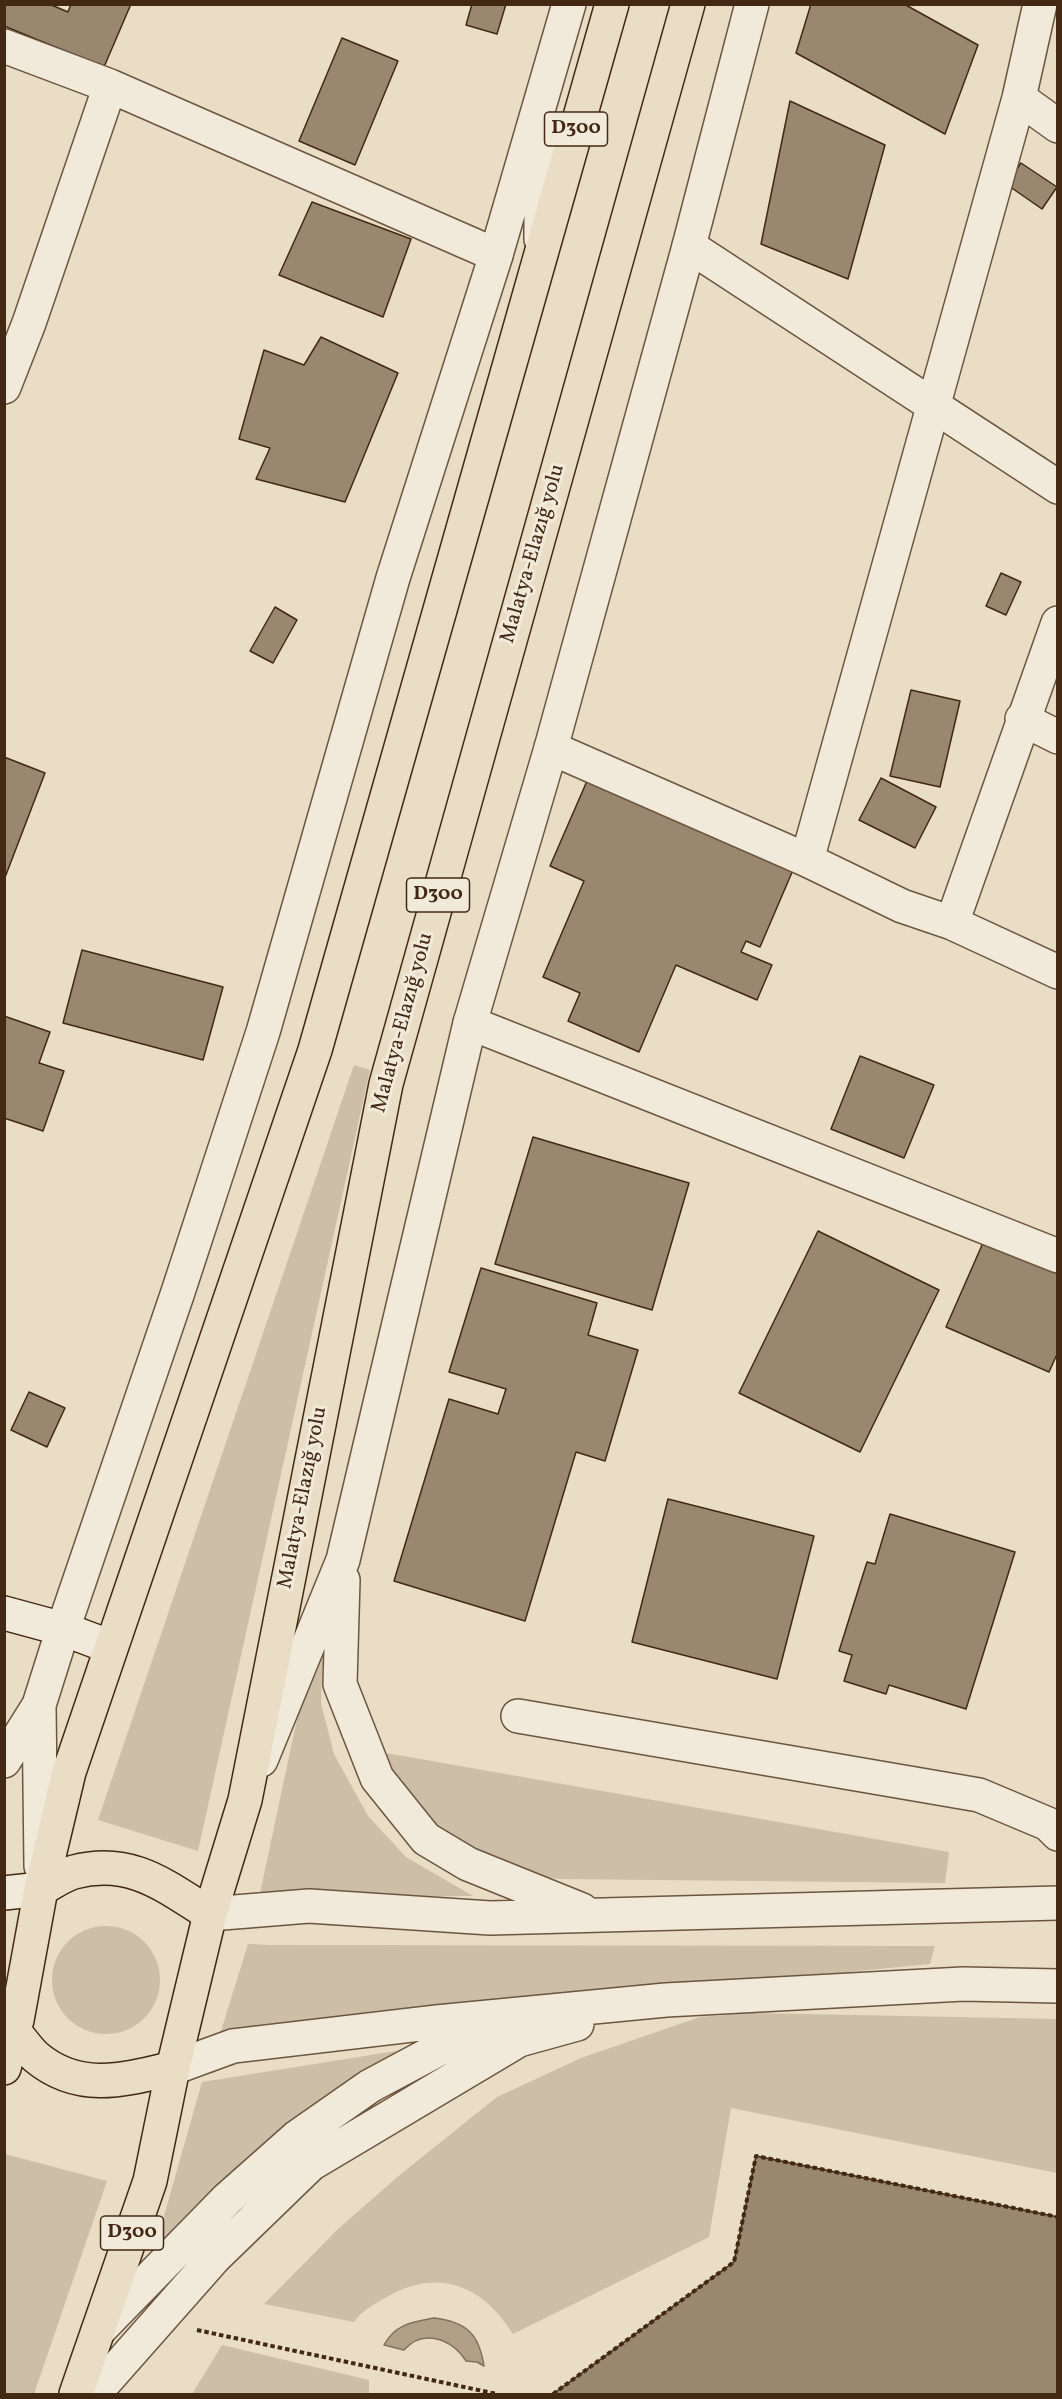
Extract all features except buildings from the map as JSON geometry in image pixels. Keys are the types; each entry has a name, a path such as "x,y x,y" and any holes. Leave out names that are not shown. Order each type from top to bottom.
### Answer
{"highway":[{"name":"D300","path":"41,1889 69,1772 315,1050 612,4"},
{"name":"Malatya-Elazığ yolu","path":"210,1914 244,1800 386,1083 688,4"},
{"path":"4,2068 10,2032 41,1889 73,1873 109,1867 143,1874 210,1914 173,2068 126,2080 94,2082 63,2074 36,2057 10,2032"},
{"name":"D300","path":"76,2394 150,2181 173,2068"}],"street":[{"path":"4,1761 39,1705 263,1032 393,578 496,255 569,4"},
{"path":"244,1800 343,1560 470,1023 551,747 689,246 752,4"},
{"path":"807,860 1019,98 1040,4"},
{"path":"4,46 110,86 496,255"},
{"path":"4,387 29,323 110,86"},
{"path":"1019,98 1058,126"},
{"path":"541,254 542,100"},
{"path":"689,246 1058,487"},
{"path":"952,923 1022,719 1058,623"},
{"path":"1022,719 1058,737"},
{"path":"551,747 807,860 902,906 952,923 1058,972"},
{"path":"470,1023 1058,1256"},
{"path":"343,1560 340,1684 377,1778 426,1839 468,1864 593,1914"},
{"path":"4,1613 63,1629 111,1647"},
{"path":"4,1893 41,1889 39,1705"},
{"path":"518,1716 979,1794 1054,1822"},
{"path":"210,1914 309,1906 490,1918 1058,1903"},
{"path":"173,2068 233,2046 437,2022 666,2000 963,1984 1058,1986"},
{"path":"98,2331 227,2199 297,2137 369,2086 441,2048 519,2040 666,2000"},
{"path":"94,2394 214,2258 311,2164 519,2040"}],"path":[{"path":"553,2394 734,2262 756,2156 1058,2217"},
{"path":"158,2322 497,2394"}],"shaded area":[{"path":"354,1065 370,1070 198,1851 98,1820"},
{"path":"312,1648 323,1648 321,1703 334,1754 368,1816 406,1857 473,1896 259,1898"},
{"path":"386,1753 949,1852 945,1883 561,1879 509,1874 463,1854 392,1787"},
{"path":"106,1926 127,1930 144,1942 156,1959 160,1980 156,2001 144,2018 127,2030 106,2034 85,2030 68,2018 56,2001 52,1980 56,1959 68,1942 85,1930"},
{"path":"248,1944 935,1946 930,1964 246,2031 221,2031"},
{"path":"753,2013 1057,2019 1057,2173 731,2108 709,2237 513,2334 501,2317 474,2293 458,2286 442,2283 424,2283 406,2288 369,2308 354,2322 264,2304 339,2228 401,2174 497,2097 581,2058 700,2017"},
{"path":"496,2035 381,2091 145,2283 202,2082"},
{"path":"5,2154 107,2181 34,2394 5,2394"},
{"path":"434,2318 455,2323 469,2332 479,2346 484,2366 477,2362 466,2361 453,2347 437,2339 420,2339 404,2350 384,2345 399,2328"},
{"path":"222,2345 369,2380 369,2394 192,2394"}]}
